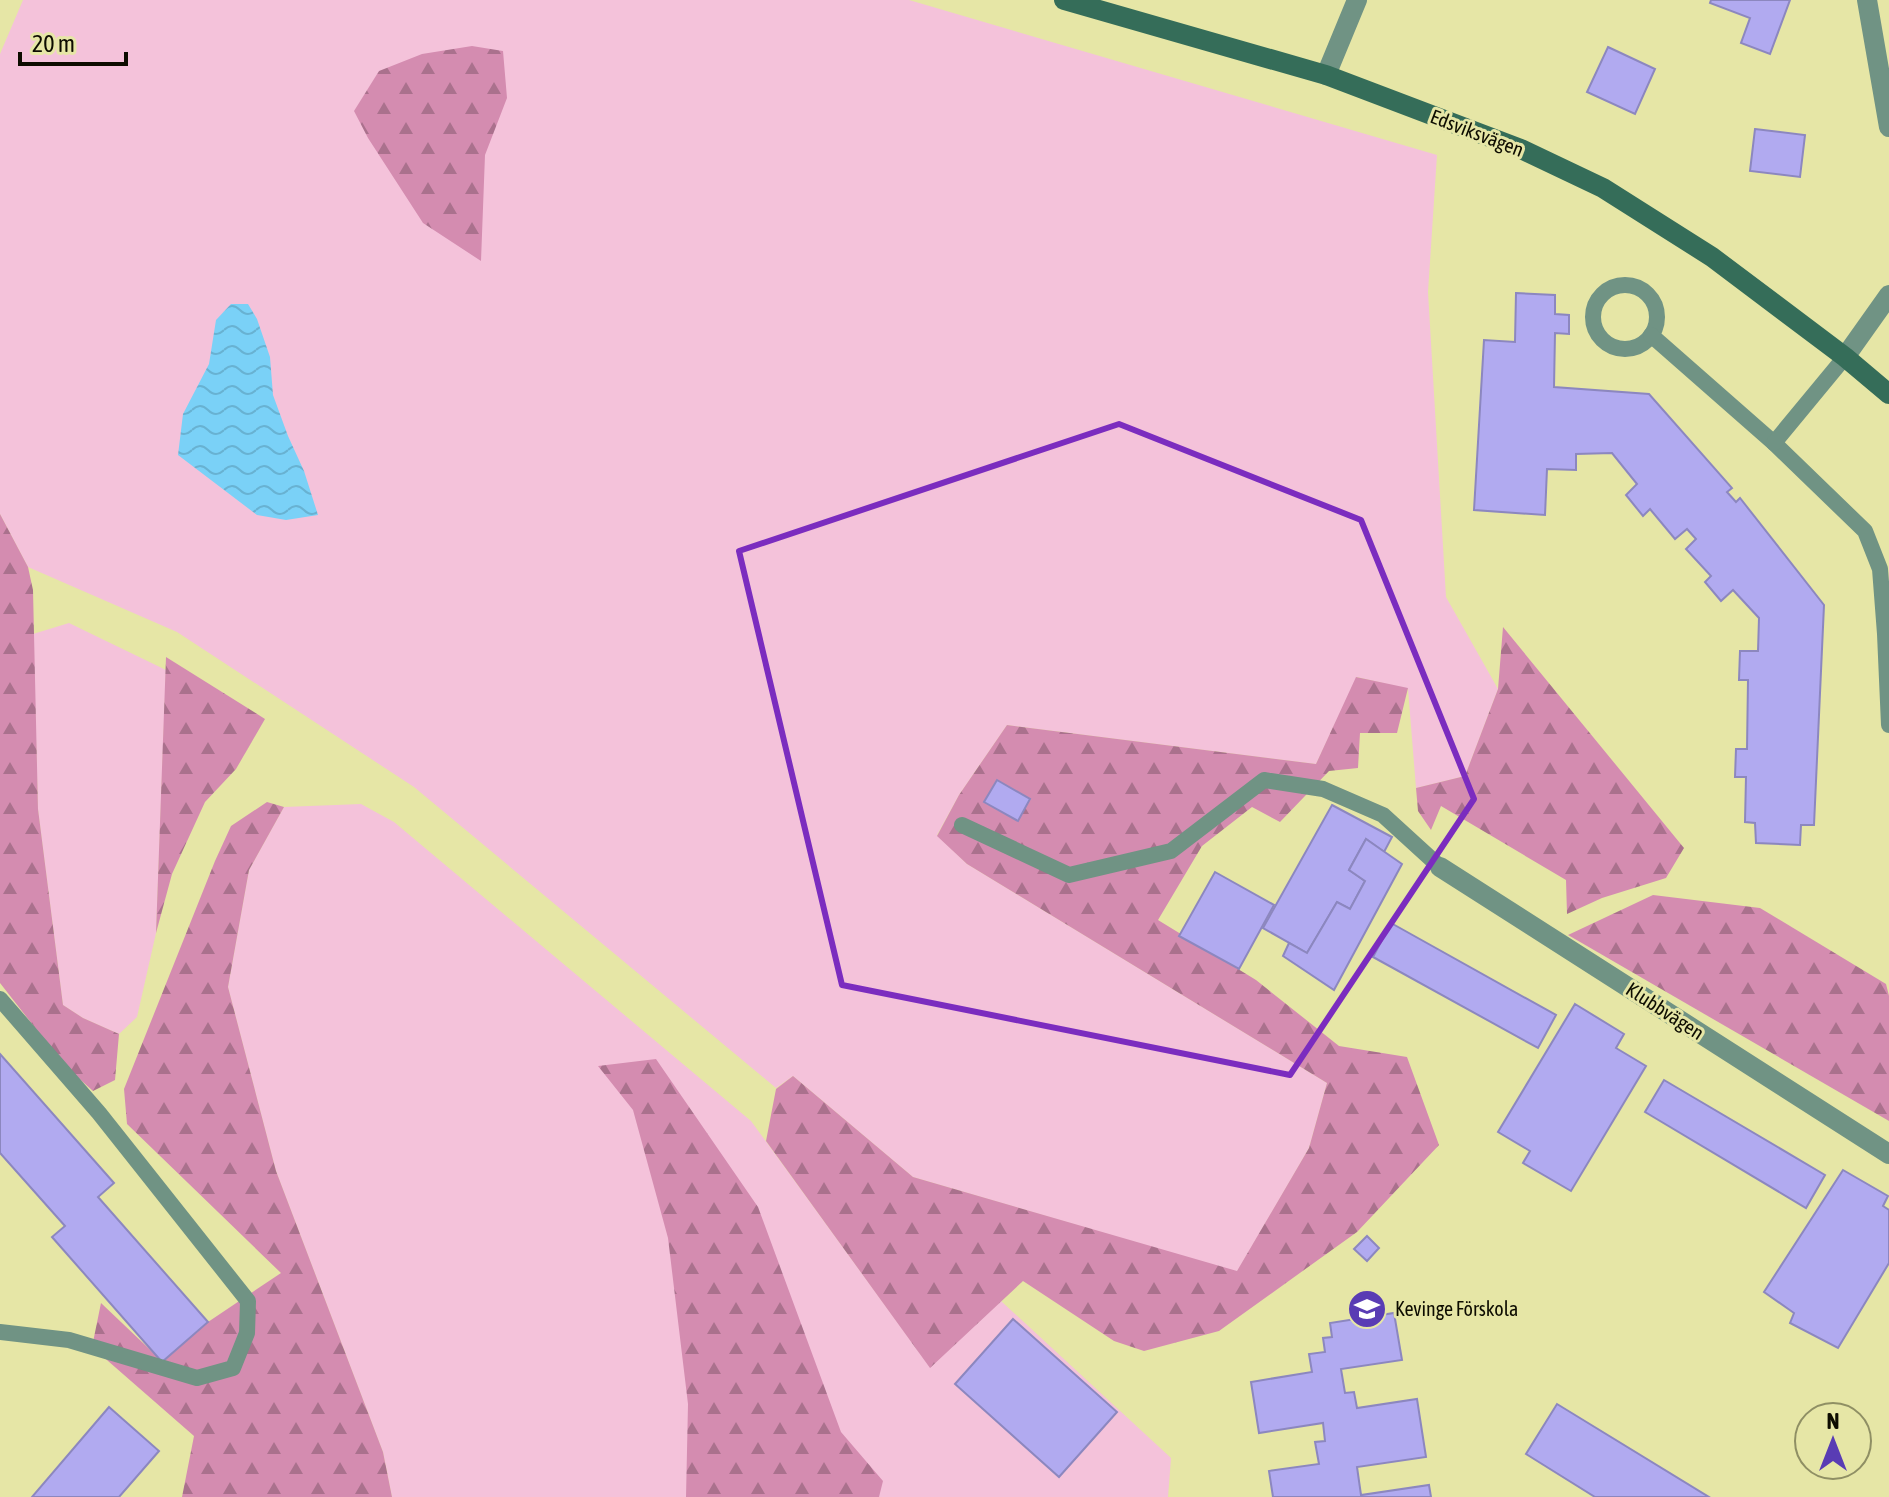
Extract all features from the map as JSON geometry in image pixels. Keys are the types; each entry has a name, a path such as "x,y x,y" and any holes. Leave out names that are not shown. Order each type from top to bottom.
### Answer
{"street":[{"name":"Edsviksvägen","path":"1064,0 1326,75 1521,149 1603,188 1712,257 1889,394"},
{"path":"1326,75 1357,0"},
{"path":"1867,0 1889,127"},
{"path":"1845,357 1889,295"},
{"name":"Klubbvägen","path":"1440,867 1889,1154"}],"lane":[{"path":"1651,335 1774,443 1865,531 1880,569 1889,725"},
{"path":"1774,443 1845,357"},
{"path":"962,825 1069,875 1171,851 1264,780 1323,789 1383,815 1440,867"},
{"path":"0,999 99,1113 248,1301 247,1333 233,1368 197,1378 69,1340 0,1332"}],"highlighted area":[{"path":"1119,424 1361,520 1474,799 1290,1075 842,985 739,551"}],"shaded area":[{"path":"23,0 909,0 1437,155 1428,292 1446,597 1498,689 1465,776 1416,788 1408,689 1357,677 1316,764 1007,725 959,795 937,835 967,864 1327,1083 1309,1148 1237,1272 913,1177 793,1076 776,1088 414,787 177,632 28,567 0,514 0,54"},
{"path":"69,623 166,670 156,933 137,1017 119,1034 63,1005 38,809 33,634"},
{"path":"361,804 394,822 751,1121 930,1367 1001,1301 1171,1458 1168,1497 392,1497 383,1452 276,1171 228,987 249,870 284,807"}],"green space":[{"path":"472,46 503,51 507,98 485,155 481,261 423,223 354,111 379,71 422,54"},
{"path":"0,514 28,567 33,590 38,809 63,1005 119,1034 115,1080 93,1091 65,1066 0,983"},
{"path":"1503,627 1684,848 1666,878 1602,898 1567,914 1566,880 1441,806 1431,830 1418,811 1416,788 1465,776 1498,689"},
{"path":"166,657 265,719 236,769 205,802 172,874 156,933"},
{"path":"1356,677 1408,688 1397,733 1360,733 1358,768 1329,771 1280,822 1252,807 1202,846 1158,920 1256,980 1339,1046 1407,1057 1439,1145 1357,1232 1219,1331 1144,1351 1114,1341 1023,1281 930,1368 766,1141 776,1089 793,1076 913,1177 1237,1271 1309,1148 1327,1083 967,864 937,836 959,795 1007,725 1316,764"},
{"path":"267,802 284,807 249,870 228,987 276,1171 383,1452 392,1497 182,1497 194,1436 92,1347 101,1303 163,1362 208,1322 281,1273 127,1124 124,1089 231,826"},
{"path":"1653,895 1760,908 1886,984 1889,996 1889,1121 1568,935"},
{"path":"656,1059 758,1207 841,1432 883,1481 879,1497 686,1497 688,1404 668,1238 633,1110 598,1066"}],"water":[{"path":"231,304 248,304 257,319 270,357 273,395 318,515 286,520 257,515 178,455 183,414 209,364 216,320"}],"building":[{"path":"1711,0 1790,0 1770,54 1741,43 1750,18 1710,3"},
{"path":"1608,47 1655,69 1635,114 1587,92"},
{"path":"1755,129 1805,135 1800,177 1750,171"},
{"path":"1516,293 1555,295 1555,314 1569,315 1569,334 1555,333 1554,387 1649,394 1732,488 1727,492 1736,502 1740,498 1824,605 1814,825 1801,825 1800,845 1756,843 1755,823 1745,822 1746,777 1735,777 1736,749 1747,749 1748,680 1739,680 1740,651 1758,651 1759,618 1733,590 1721,601 1705,582 1711,576 1686,549 1696,539 1687,529 1675,539 1650,509 1643,516 1626,495 1637,484 1612,453 1576,454 1576,470 1547,469 1545,515 1474,510 1484,340 1515,342"},
{"path":"997,780 1030,799 1018,821 984,802"},
{"path":"1332,805 1392,837 1384,852 1366,839 1349,870 1365,881 1350,909 1337,902 1307,953 1263,928"},
{"path":"1366,839 1402,864 1334,990 1283,956 1289,943 1307,953 1337,902 1350,909 1365,881 1349,870"},
{"path":"1215,872 1274,905 1239,969 1179,936"},
{"path":"1391,923 1556,1015 1538,1048 1373,957"},
{"path":"1575,1004 1624,1034 1616,1048 1646,1066 1571,1191 1523,1163 1530,1151 1498,1132"},
{"path":"0,1054 114,1183 98,1197 208,1322 162,1362 52,1237 65,1226 0,1153"},
{"path":"1664,1080 1825,1175 1806,1208 1645,1112"},
{"path":"1843,1170 1888,1196 1883,1206 1889,1210 1889,1263 1838,1348 1790,1323 1794,1313 1764,1292"},
{"path":"1367,1236 1379,1248 1367,1261 1354,1249"},
{"path":"1394,1313 1402,1360 1341,1369 1345,1393 1354,1392 1357,1408 1417,1399 1426,1457 1357,1467 1361,1495 1429,1485 1431,1497 1273,1497 1269,1471 1319,1464 1315,1442 1325,1441 1323,1423 1259,1433 1251,1382 1312,1372 1309,1354 1325,1352 1323,1338 1332,1337 1330,1323"},
{"path":"1013,1319 1117,1412 1059,1477 955,1384"},
{"path":"1557,1404 1709,1497 1595,1497 1526,1454"},
{"path":"109,1407 159,1451 119,1497 32,1497"}],"place":[{"name":"Kevinge Förskola","path":"1367,1309"}]}
